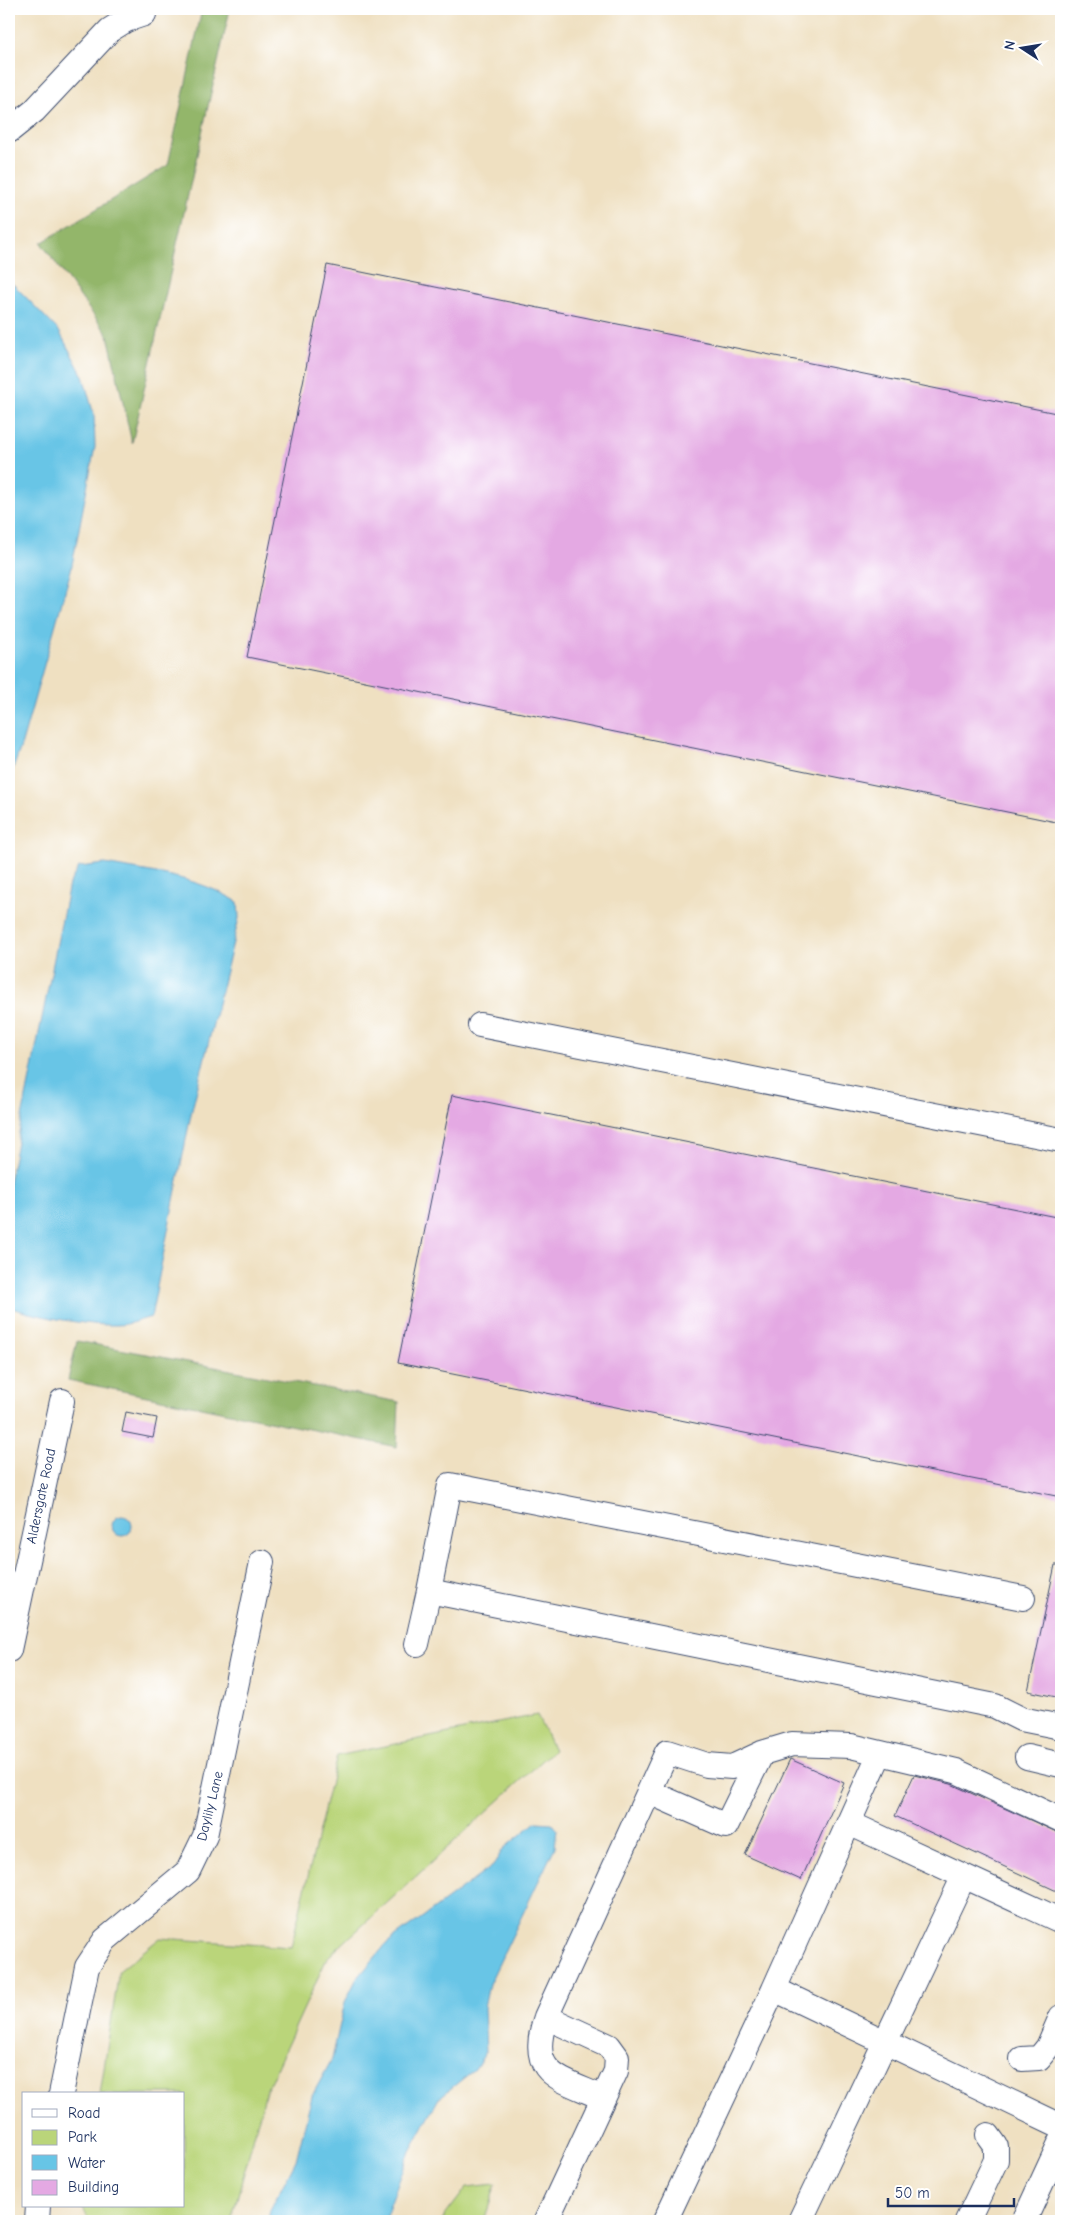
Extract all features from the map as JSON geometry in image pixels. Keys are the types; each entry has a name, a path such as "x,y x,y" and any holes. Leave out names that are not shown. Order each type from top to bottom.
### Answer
{"street":[{"path":"9,131 34,111 110,30 126,20 144,14"},
{"path":"480,1025 1061,1140"},
{"name":"Aldersgate Road","path":"9,1650 62,1401"},
{"path":"417,1644 450,1485 1023,1598"},
{"name":"Daylily Lane","path":"61,2092 87,1968 105,1940 188,1871 205,1836 262,1562"},
{"path":"429,1591 995,1706 1021,1719 1061,1727"},
{"path":"604,2098 560,2078 545,2068 540,2053 539,2036 546,2016 667,1752 707,1765 732,1767 762,1753 792,1744 851,1746 956,1771 1061,1820"},
{"path":"649,1792 726,1826 762,1753"},
{"path":"665,2221 774,1989 880,1753"},
{"path":"1027,1757 1061,1764"},
{"path":"849,1824 1061,1921"},
{"path":"800,2221 964,1876"},
{"path":"774,1989 1061,2126"},
{"path":"546,2016 610,2046 617,2057 616,2072 546,2221"},
{"path":"1022,2059 1039,2058 1048,2047 1061,2017"},
{"path":"967,2221 996,2160 996,2146 988,2135"},
{"path":"1024,2221 1061,2141"},
{"path":"37,2221 38,2208"}],"green space":[{"path":"202,9 230,9 132,443 108,335 41,243 168,165"},
{"path":"77,1341 399,1402 397,1447 68,1380"},
{"path":"537,1715 554,1750 327,1958 266,2091 231,2221 89,2221 83,2208 185,2208 185,2092 100,2092 119,1971 160,1938 291,1947 337,1756"},
{"path":"496,2184 484,2221 441,2221 467,2187"}],"water":[{"path":"9,282 59,331 83,376 94,415 95,447 71,570 22,743 9,781"},
{"path":"105,864 157,873 206,886 238,902 239,918 191,1114 151,1317 117,1325 62,1320 9,1307 9,1182 69,884 79,867"},
{"path":"122,1516 129,1519 132,1526 129,1533 122,1536 115,1533 112,1526 115,1519"},
{"path":"536,1822 552,1823 557,1829 555,1847 489,1984 484,2008 486,2052 475,2069 439,2098 410,2151 385,2219 383,2221 268,2221 270,2210 296,2160 312,2096 332,2059 345,2002 356,1980 387,1943 493,1866 503,1849"}],"building":[{"path":"327,265 1061,414 1061,823 247,657"},
{"path":"452,1095 1061,1218 1061,1497 398,1363"},
{"path":"126,1412 157,1418 153,1438 122,1432"},
{"path":"1055,1565 1061,1565 1061,1698 1028,1691"},
{"path":"790,1759 844,1783 801,1880 745,1855"},
{"path":"914,1775 951,1784 1061,1834 1061,1893 895,1816"}]}
